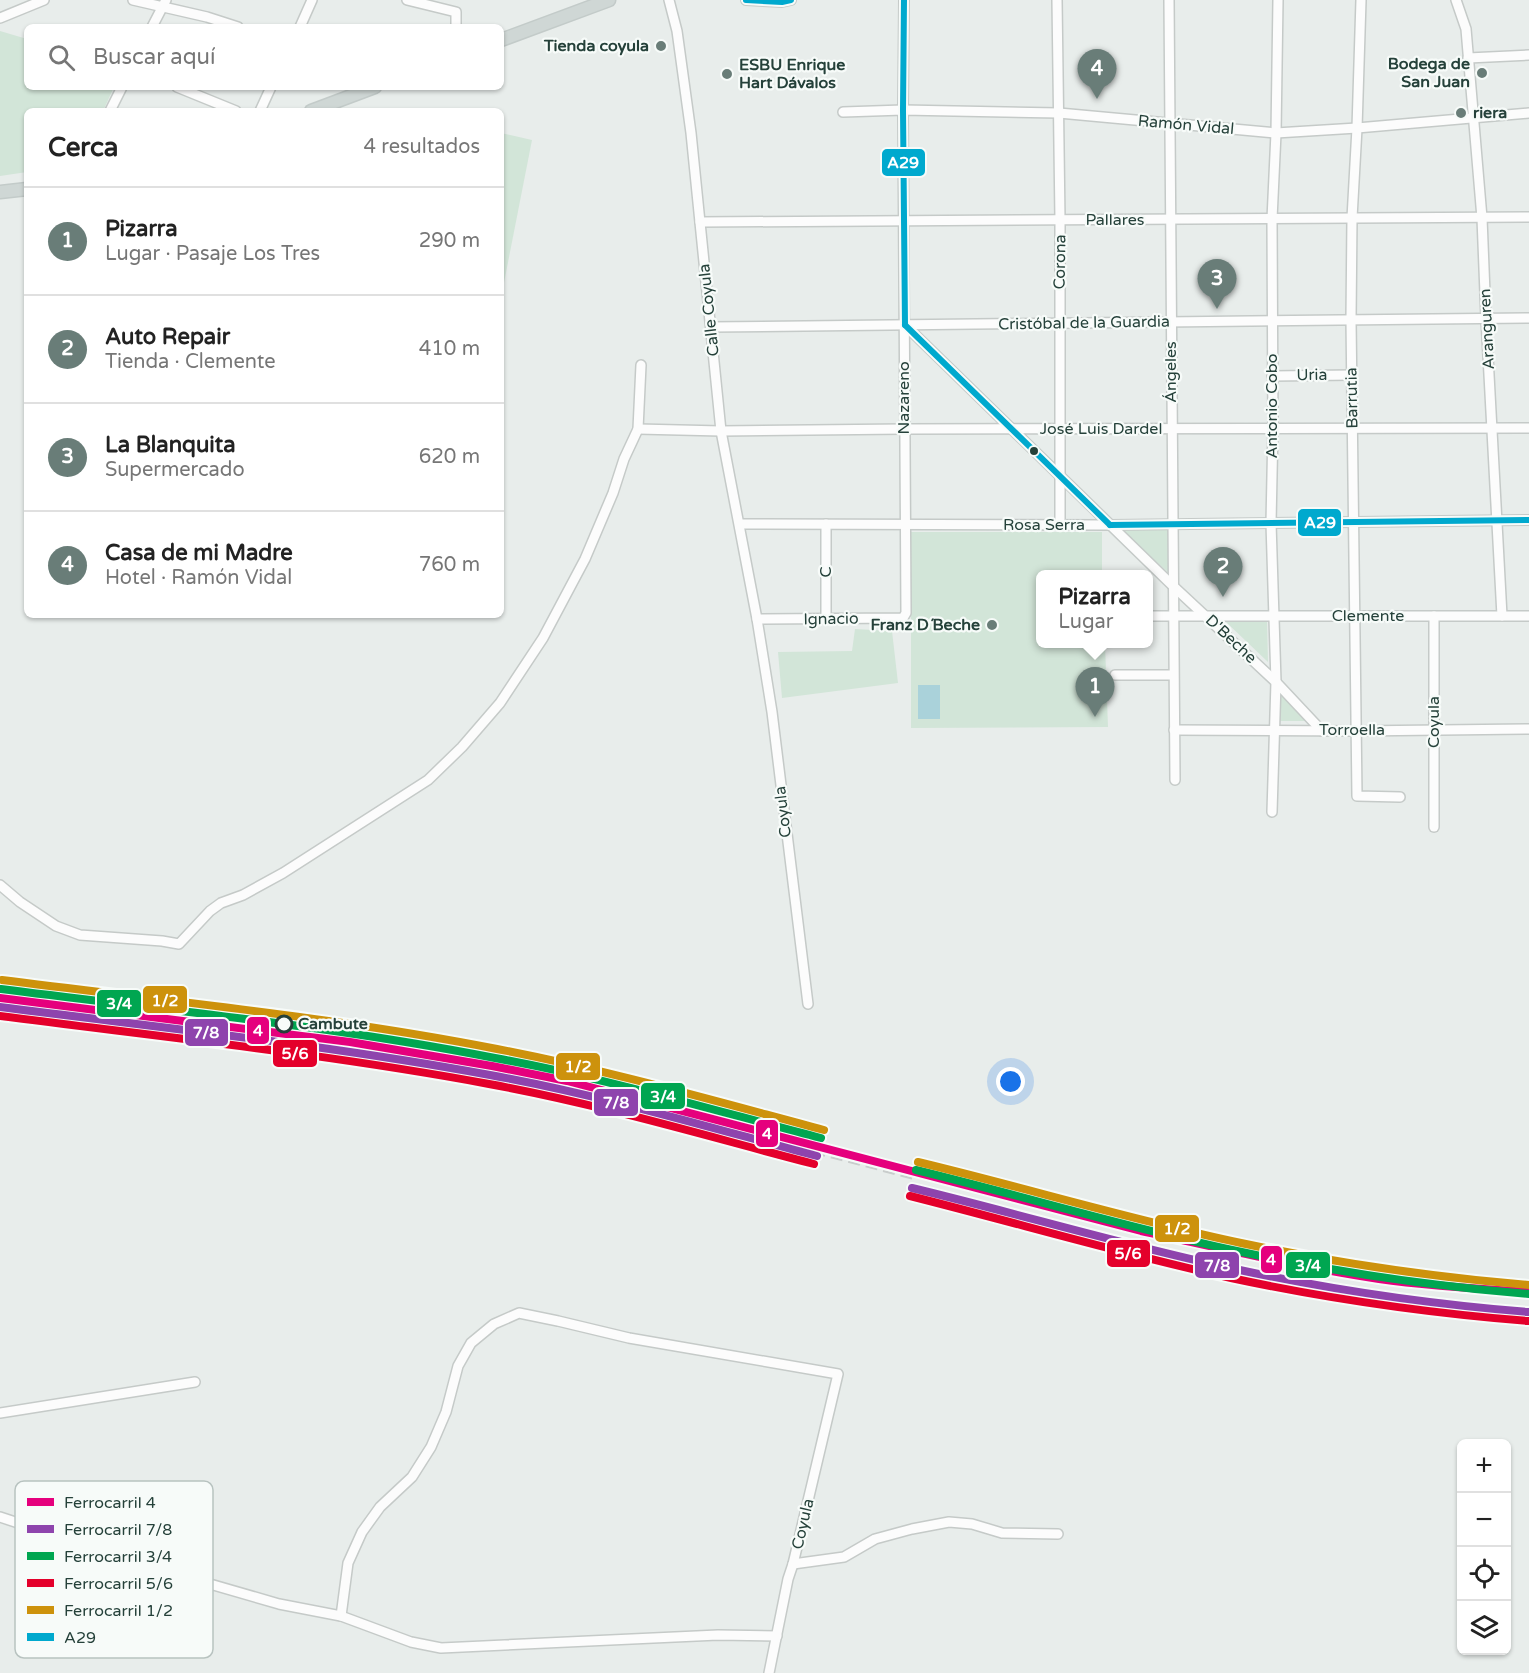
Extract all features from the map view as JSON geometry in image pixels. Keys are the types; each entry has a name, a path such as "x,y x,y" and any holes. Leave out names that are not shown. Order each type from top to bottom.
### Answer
{"main road":[{"path":"504,39 602,1"},
{"path":"319,108 367,90"},
{"path":"0,192 24,189"}],"street":[{"path":"0,18 44,0"},
{"path":"134,0 164,3 229,24"},
{"path":"301,24 312,0"},
{"path":"407,0 456,12 456,24"},
{"name":"Calle Coyula","path":"669,0 677,31 691,133 722,431 757,619"},
{"path":"746,0 782,2 790,0"},
{"name":"Nazareno","path":"904,0 905,616"},
{"name":"Corona","path":"1058,0 1060,525"},
{"name":"Ángeles","path":"1169,0 1175,780"},
{"name":"Antonio Cobo","path":"1272,812 1276,682 1271,523 1272,219 1278,0"},
{"name":"Barrutia","path":"1361,0 1352,218 1351,320 1357,796 1400,797"},
{"name":"Aranguren","path":"1456,0 1466,28 1482,218 1502,616"},
{"path":"154,24 164,3"},
{"path":"1468,58 1529,55"},
{"path":"112,108 120,90"},
{"path":"184,90 229,108"},
{"path":"261,108 270,90"},
{"name":"Ramón Vidal","path":"843,112 903,110 1059,113 1276,133 1529,113"},
{"name":"Pallares","path":"700,222 1529,217"},
{"name":"Cristóbal de la Guardia","path":"711,327 1529,318"},
{"name":"D'Beche","path":"905,325 1172,585 1276,682 1322,731"},
{"path":"0,885 20,902 56,926 80,935 179,944 210,911 221,903 243,895 283,873 428,780 462,747 500,704 543,638 585,560 638,429 641,365"},
{"name":"Uria","path":"1272,376 1352,375"},
{"name":"José Luis Dardel","path":"638,429 722,431 1529,428"},
{"name":"Rosa Serra","path":"740,524 1110,525 1529,520"},
{"name":"C","path":"826,524 826,619"},
{"name":"Ignacio","path":"757,619 903,618 905,616"},
{"name":"Clemente","path":"1153,616 1529,616"},
{"name":"Coyula","path":"1434,616 1434,827"},
{"name":"Coyula","path":"757,619 772,712 808,1004"},
{"path":"1114,675 1173,675"},
{"name":"Torroella","path":"1174,730 1529,729"},
{"name":"Coyula","path":"341,1616 348,1563 362,1532 380,1507 412,1478 431,1447 446,1412 458,1366 471,1343 495,1324 519,1313 629,1338 838,1374 788,1579 769,1673"},
{"path":"0,1413 195,1382"},
{"path":"0,1516 15,1521"},
{"path":"793,1564 844,1557 875,1539 949,1522 972,1524 1002,1533 1058,1534"},
{"path":"213,1585 279,1604 341,1616 411,1642 441,1648 718,1635 777,1636"}],"green space":[{"path":"0,31 24,38 24,90 113,90 104,108 24,108 24,172 0,176"},
{"path":"504,134 532,140 504,283"},
{"path":"1117,527 1170,527 1170,574"},
{"name":"Franz D´Beche","path":"911,532 1102,532 1102,570 1036,570 1036,648 1105,648 1108,727 911,728"},
{"path":"1267,620 1268,662 1226,622"},
{"path":"855,629 892,631 898,683 782,698 778,652 852,651"},
{"path":"1278,688 1312,721 1279,721"}],"water":[{"path":"918,685 940,685 940,719 918,719"}],"railway":[{"path":"0,1005 409,1057 490,1072 565,1088 914,1179"}],"rail line":[{"name":"1/2","path":"2,980 250,1010 497,1049 661,1086 824,1130"},
{"name":"3/4","path":"1,989 249,1019 434,1047 577,1075 821,1138"},
{"name":"4","path":"0,998 350,1042 492,1066 567,1081 1141,1231 1319,1269 1379,1279 1529,1292"},
{"name":"7/8","path":"0,1007 307,1046 490,1075 614,1102 817,1156"},
{"name":"5/6","path":"0,1016 306,1055 489,1084 612,1111 814,1164"},
{"name":"1/2","path":"918,1162 1200,1234 1277,1250 1384,1268 1529,1285"},
{"name":"3/4","path":"916,1170 1156,1232 1273,1259 1456,1287 1529,1294"},
{"name":"7/8","path":"912,1188 1194,1260 1271,1277 1454,1305 1528,1312"},
{"name":"5/6","path":"910,1196 1150,1259 1268,1286 1453,1314 1528,1321"}],"transit line":[{"name":"A29","path":"746,0 782,2 791,0"},
{"name":"A29","path":"904,0 905,325"},
{"name":"A29","path":"905,325 1110,525"},
{"name":"A29","path":"1110,525 1529,520"}],"place":[{"name":"Tienda coyula","path":"661,46"},
{"name":"Bodega de San Juan","path":"1482,73"},
{"name":"ESBU Enrique Hart Dávalos","path":"727,74"},
{"name":"Casa de mi Madre","path":"1097,99"},
{"name":"riera","path":"1461,113"},
{"name":"La Blanquita","path":"1217,309"},
{"name":"Auto Repair","path":"1223,597"},
{"name":"Franz D´Beche","path":"992,625"},
{"name":"Pizarra","path":"1095,717"},
{"name":"Cambute","path":"284,1024"}]}
